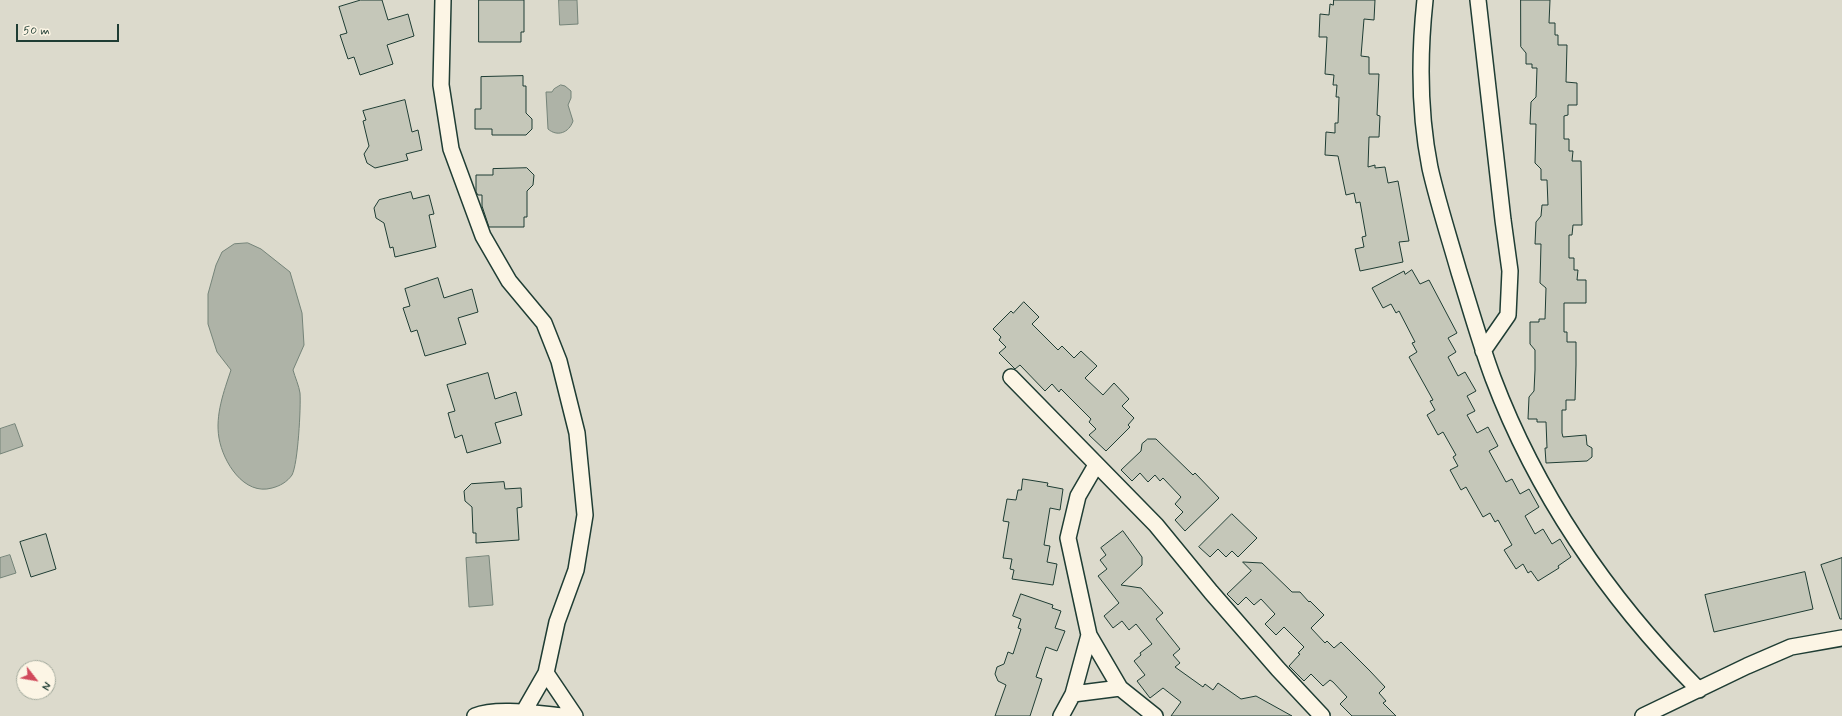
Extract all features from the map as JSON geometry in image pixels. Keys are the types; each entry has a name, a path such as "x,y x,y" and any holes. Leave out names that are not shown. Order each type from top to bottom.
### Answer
{"street":[{"path":"444,0 441,84 451,149 483,236 509,281 544,323 559,361 576,433 585,515 576,570 557,622 546,674 523,713"},
{"path":"1424,0 1420,75 1425,137 1438,199 1484,351 1507,411 1527,455 1568,528 1591,563 1633,618 1699,690"},
{"path":"1478,0 1510,271 1508,315 1484,351"},
{"path":"1011,376 1096,465 1156,524 1211,592 1278,669 1322,716"},
{"path":"1096,465 1078,496 1068,538 1089,635 1120,688 1155,716"},
{"path":"1060,716 1072,694 1089,635"},
{"path":"1643,716 1747,666 1791,647 1842,638"},
{"path":"546,674 575,716"},
{"path":"1072,694 1120,688"},
{"path":"475,716 484,713 523,713 563,716"}],"shaded area":[{"path":"0,0 1842,0 1842,716 0,716"},
{"path":"559,0 577,0 578,24 560,25"},
{"path":"561,85 565,86 571,91 571,98 568,105 573,121 566,131 555,133 548,129 546,92 552,92"},
{"path":"248,243 261,249 290,272 302,313 304,345 293,370 300,393 299,435 294,469 288,480 278,486 262,489 252,487 236,475 221,447 218,429 219,412 231,370 217,352 208,324 208,294 216,265 222,252 234,244"},
{"path":"15,424 23,446 0,454 0,429"},
{"path":"10,555 16,573 0,578 0,558"},
{"path":"489,556 493,605 469,607 466,558"}],"building":[{"path":"361,0 382,0 388,20 408,14 414,36 387,45 393,64 360,75 354,57 348,59 340,35 347,33 339,7"},
{"path":"479,0 524,0 524,32 521,32 521,42 479,42"},
{"path":"1334,0 1375,0 1374,20 1364,19 1361,56 1369,57 1369,74 1379,74 1377,115 1380,116 1379,137 1369,137 1368,167 1375,165 1375,168 1385,167 1388,183 1398,181 1409,241 1399,242 1403,262 1360,271 1355,249 1364,247 1362,237 1366,236 1360,202 1356,203 1354,193 1346,195 1338,156 1325,155 1326,132 1335,133 1335,123 1338,123 1339,97 1336,97 1337,85 1333,85 1334,75 1325,74 1327,37 1319,37 1320,14 1329,15 1330,4 1333,5"},
{"path":"1521,0 1550,0 1549,23 1555,23 1555,35 1558,35 1558,45 1567,45 1566,82 1577,83 1577,105 1568,105 1568,115 1564,116 1564,139 1569,139 1569,151 1573,151 1572,161 1581,161 1582,225 1573,225 1572,235 1569,235 1569,258 1574,258 1574,270 1578,270 1577,280 1586,280 1586,303 1564,303 1564,332 1567,332 1567,342 1576,342 1576,365 1575,400 1566,400 1566,410 1562,410 1562,433 1563,437 1586,435 1587,445 1592,448 1592,457 1587,461 1546,463 1546,422 1537,422 1537,419 1528,419 1529,397 1534,391 1535,370 1535,350 1530,344 1530,322 1539,322 1539,319 1545,319 1546,288 1540,283 1541,244 1535,244 1536,222 1541,216 1542,205 1548,205 1547,180 1541,180 1541,169 1535,163 1536,124 1530,124 1531,102 1536,97 1537,68 1532,68 1532,64 1526,64 1526,53 1521,47"},
{"path":"523,76 523,86 526,86 526,113 532,119 532,129 526,135 492,135 492,129 475,129 475,109 481,109 481,77"},
{"path":"405,100 412,132 418,130 422,150 406,154 408,160 375,168 367,163 364,154 369,146 363,121 366,120 363,111"},
{"path":"527,168 534,175 533,185 527,191 527,217 524,217 524,227 489,227 482,206 482,195 478,195 476,192 476,175 493,175 493,169"},
{"path":"411,192 413,199 429,195 434,214 429,215 436,247 395,257 393,247 390,248 384,223 376,218 374,208 379,200"},
{"path":"1412,270 1420,284 1429,280 1457,333 1448,338 1456,352 1448,357 1458,376 1465,372 1476,391 1467,396 1475,411 1467,415 1477,433 1488,427 1498,446 1489,451 1506,482 1512,479 1520,494 1529,489 1539,507 1525,516 1535,534 1543,529 1552,544 1560,539 1571,557 1558,566 1559,568 1538,581 1531,571 1528,573 1523,564 1516,569 1504,550 1512,545 1498,520 1495,522 1490,513 1483,517 1466,487 1461,490 1450,470 1458,466 1453,457 1456,455 1443,432 1438,435 1427,415 1435,410 1430,401 1433,400 1409,357 1417,352 1412,343 1415,342 1399,311 1396,313 1391,304 1383,308 1372,288 1404,271 1405,274"},
{"path":"438,278 444,298 472,289 478,312 458,318 466,344 425,356 417,330 411,332 403,308 410,306 405,289"},
{"path":"1024,302 1039,317 1032,324 1058,350 1062,346 1074,358 1081,351 1097,366 1085,378 1103,395 1114,383 1129,399 1122,406 1134,418 1128,425 1130,427 1106,451 1089,435 1096,429 1089,422 1091,419 1061,389 1059,392 1052,384 1045,391 1020,365 1015,369 999,353 1006,347 999,340 1001,337 993,329 1011,311 1013,313"},
{"path":"488,373 495,399 516,392 522,415 495,423 501,443 467,453 462,435 455,438 448,413 455,411 447,385"},
{"path":"1148,439 1156,439 1193,475 1195,473 1219,498 1185,531 1175,520 1183,512 1175,504 1181,497 1163,478 1160,481 1155,475 1148,482 1140,473 1132,481 1121,470 1141,451 1142,444"},
{"path":"1023,479 1048,483 1047,486 1063,489 1060,510 1050,508 1044,545 1050,546 1047,562 1057,564 1053,585 1012,579 1014,570 1010,569 1012,559 1003,558 1009,522 1003,521 1007,499 1016,500 1018,490 1021,490"},
{"path":"504,482 505,489 521,488 522,507 517,508 519,540 476,543 476,533 473,533 472,507 465,501 464,491 471,484"},
{"path":"1232,514 1257,538 1238,557 1232,551 1226,557 1218,549 1210,557 1199,547"},
{"path":"1123,531 1142,557 1142,565 1121,585 1141,588 1163,613 1156,619 1180,649 1173,655 1180,663 1175,667 1203,687 1205,684 1213,690 1218,683 1241,699 1256,696 1292,716 1171,716 1181,702 1163,688 1150,698 1137,681 1145,675 1134,661 1141,655 1140,653 1152,644 1136,624 1129,630 1122,621 1113,628 1104,616 1119,603 1098,576 1107,569 1100,560 1106,555 1101,548"},
{"path":"46,534 56,569 31,577 20,542"},
{"path":"1842,558 1842,619 1840,619 1821,565"},
{"path":"1243,562 1262,563 1292,592 1300,592 1324,615 1311,628 1325,643 1327,641 1334,648 1341,642 1370,671 1385,687 1379,693 1386,701 1383,703 1396,716 1352,716 1340,704 1347,697 1333,682 1330,680 1323,686 1311,674 1304,681 1289,666 1304,647 1284,627 1276,635 1265,624 1275,614 1261,599 1254,605 1246,597 1238,605 1227,594 1251,571"},
{"path":"1805,572 1813,609 1714,632 1705,595"},
{"path":"1021,594 1053,605 1052,608 1061,611 1055,628 1065,631 1057,651 1046,647 1036,677 1042,679 1030,716 995,716 1006,685 998,681 995,674 997,667 1004,664 1008,652 1013,654 1021,629 1018,628 1021,619 1013,616"}]}
